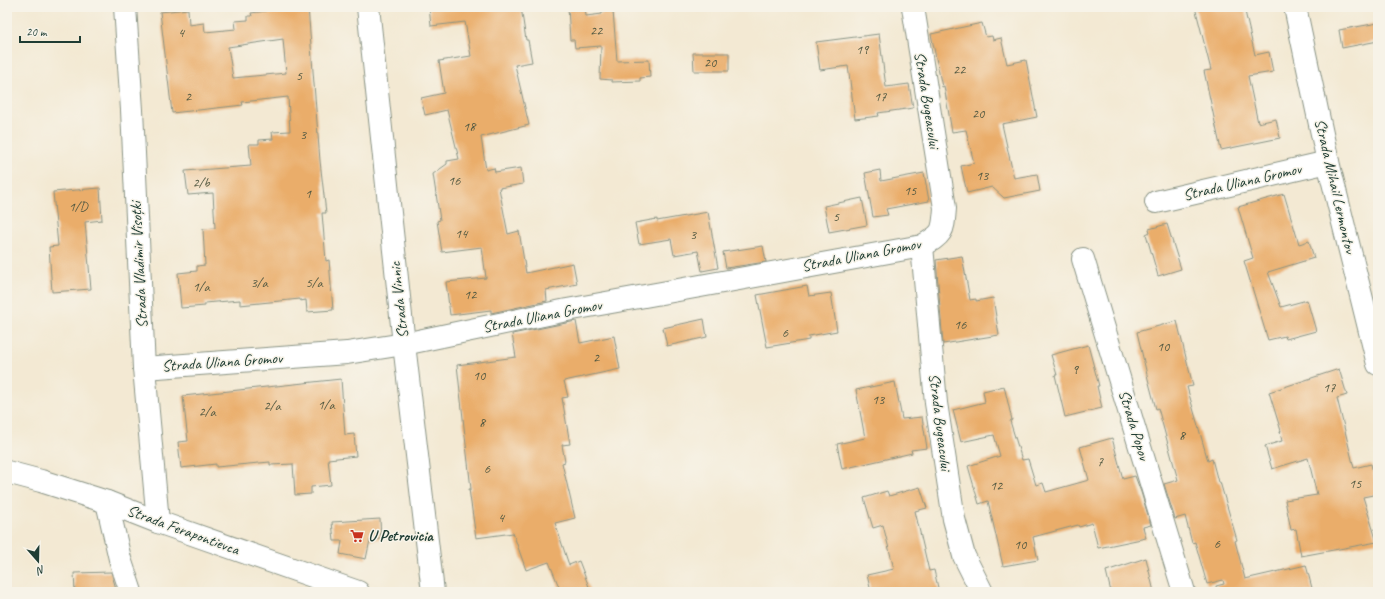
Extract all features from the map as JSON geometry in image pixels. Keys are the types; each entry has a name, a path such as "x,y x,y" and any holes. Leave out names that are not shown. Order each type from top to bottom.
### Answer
{"street":[{"name":"Strada Vladimir Vîsoțki","path":"125,7 132,110 144,368 158,522"},
{"name":"Strada Vinnic","path":"368,7 404,344 433,592"},
{"name":"Strada Bugeacului","path":"913,7 945,208 944,228 929,242 936,403 954,519 964,556 982,592"},
{"name":"Strada Mihail Lermontov","path":"1295,7 1328,162 1378,364"},
{"name":"Strada Uliana Gromov","path":"1156,202 1328,162"},
{"name":"Strada Uliana Gromov","path":"144,368 347,353 404,344 567,310 929,242"},
{"name":"Strada Popov","path":"1083,259 1184,592"},
{"name":"Strada Ferapontievca","path":"7,472 107,502 158,522 358,592"},
{"path":"107,502 120,559 131,592"}],"building":[{"path":"266,7 308,7 320,161 326,213 322,213 326,261 329,260 333,310 307,312 306,300 300,301 300,299 240,305 240,300 205,303 205,306 181,308 178,273 197,271 197,266 205,265 203,229 215,228 213,193 188,195 185,171 251,166 249,144 259,144 259,140 273,139 272,132 290,131 288,97 242,102 243,105 172,113 160,12 188,9 189,25 204,23 205,32 236,29 235,21 248,20 248,16 252,16 251,13 266,11","holes":["283,39 286,73 233,78 228,47"]},
{"path":"429,7 521,7 526,40 528,40 532,62 515,65 529,125 481,137 486,170 494,168 495,172 521,168 523,184 499,188 508,234 519,231 526,273 573,263 577,284 546,290 547,301 491,313 491,310 450,315 446,282 486,278 482,247 442,252 437,221 440,220 433,174 447,164 447,161 459,159 447,110 425,115 421,98 444,93 439,61 471,56 465,22 431,26"},
{"path":"568,7 585,8 586,16 602,14 602,11 613,11 617,61 649,60 650,77 640,78 640,81 612,82 612,80 600,79 601,46 575,48 574,40 570,40"},
{"path":"1195,7 1244,7 1255,55 1269,52 1273,72 1248,76 1258,123 1276,119 1280,138 1221,150 1204,71 1211,70"},
{"path":"982,23 986,37 992,36 993,40 1001,38 1007,64 1026,60 1037,117 1002,124 1014,178 1037,174 1040,191 1004,198 992,187 967,193 961,166 974,163 966,130 952,132 944,86 942,87 931,34"},
{"path":"1378,23 1378,41 1342,48 1339,30"},
{"path":"879,34 886,87 909,84 913,108 878,113 879,116 855,119 848,66 820,70 816,42"},
{"path":"693,53 729,53 729,71 694,71"},
{"path":"880,170 881,181 924,173 929,201 886,209 888,215 873,217 865,173"},
{"path":"100,188 102,220 85,222 91,289 52,292 49,247 58,246 53,192"},
{"path":"1284,194 1299,244 1309,241 1314,258 1268,272 1281,307 1307,300 1316,331 1286,339 1285,336 1268,340 1244,261 1253,258 1238,207"},
{"path":"862,198 867,225 829,232 824,206"},
{"path":"708,212 718,268 702,271 698,251 674,255 671,239 639,244 635,223 657,219 657,221"},
{"path":"1167,224 1181,269 1158,276 1146,234 1150,232 1149,229"},
{"path":"763,246 766,262 726,268 723,252"},
{"path":"962,256 970,300 976,299 976,301 993,298 999,335 943,344 936,260"},
{"path":"807,286 809,296 831,293 837,331 809,336 809,340 767,347 757,295"},
{"path":"704,319 707,337 667,346 663,328"},
{"path":"576,321 580,343 614,336 620,369 564,381 568,397 562,398 570,444 562,445 565,462 562,463 575,518 555,523 569,565 579,561 591,592 561,592 549,562 526,570 513,533 476,538 469,489 471,489 457,365 516,357 512,334"},
{"path":"1177,321 1193,386 1187,387 1208,461 1212,459 1218,482 1220,482 1237,540 1235,541 1245,579 1306,565 1313,592 1217,592 1216,586 1224,584 1223,580 1207,584 1195,542 1192,543 1185,516 1175,519 1164,484 1178,480 1158,408 1156,409 1137,332"},
{"path":"1088,345 1099,386 1097,386 1102,408 1065,417 1055,375 1057,375 1051,355"},
{"path":"1339,369 1347,395 1337,398 1354,468 1371,464 1378,494 1363,497 1377,542 1301,556 1296,529 1291,530 1285,500 1317,495 1308,458 1272,469 1265,446 1282,441 1281,431 1269,392"},
{"path":"341,379 345,435 354,434 356,456 328,459 331,485 311,487 311,494 295,495 293,464 270,465 270,462 216,467 216,464 181,468 178,442 188,441 183,396"},
{"path":"895,382 902,419 922,417 927,448 911,450 912,453 842,469 837,444 865,438 856,390"},
{"path":"1004,386 1012,420 1010,421 1022,460 1028,459 1036,485 1043,483 1046,492 1089,480 1080,447 1112,438 1123,479 1135,476 1141,492 1151,525 1143,527 1146,538 1098,548 1092,523 1079,527 1078,525 1033,537 1038,560 1003,566 988,501 979,504 968,466 1000,456 994,435 961,442 953,410 985,402 983,391"},
{"path":"920,487 927,508 915,511 929,571 934,570 939,592 871,592 867,575 894,569 883,525 873,528 864,498 887,491 889,496"},
{"path":"380,519 381,539 370,540 366,559 340,554 342,541 334,541 332,522"},
{"path":"1146,558 1154,592 1111,592 1106,571"},
{"path":"111,572 117,592 75,592 74,573"}],"place":[{"name":"U Petrovicia","path":"357,536"}]}
